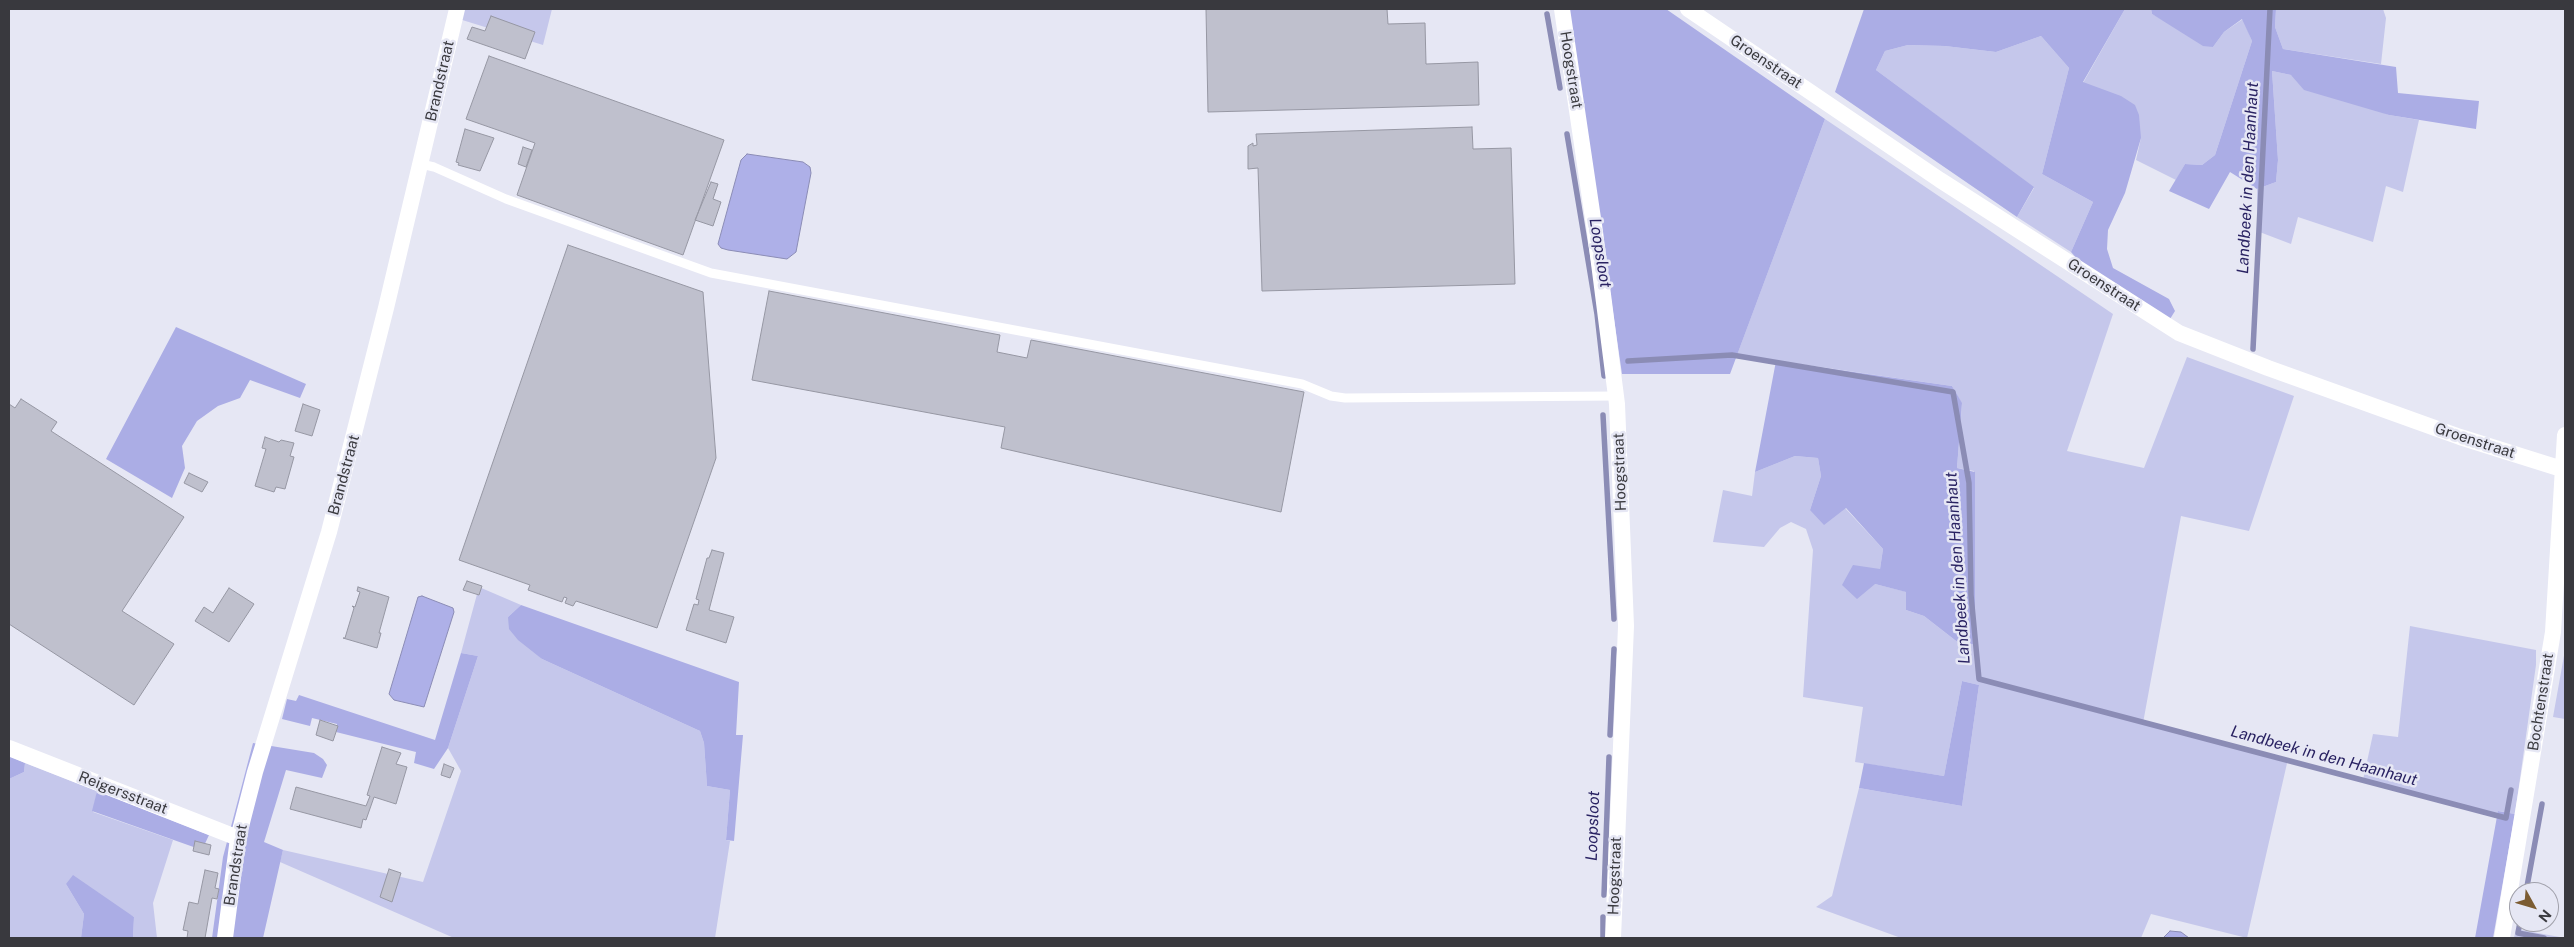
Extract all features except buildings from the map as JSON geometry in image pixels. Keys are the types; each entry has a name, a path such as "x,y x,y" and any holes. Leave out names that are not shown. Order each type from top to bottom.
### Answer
{"street":[{"name":"Brandstraat","path":"225,938 238,838 255,772 329,532 386,308 457,9"},
{"name":"Hoogstraat","path":"1562,9 1616,396 1626,626 1613,938"},
{"name":"Groenstraat","path":"1688,9 1940,180 2179,333 2268,368 2433,427 2564,470"},
{"name":"Bochtenstraat","path":"2502,938 2552,632 2565,435"},
{"name":"Reigersstraat","path":"9,748 238,838"}],"lane":[{"path":"421,164 434,167 506,199 711,273 1302,384 1331,396 1345,398 1616,396"}],"shaded area":[{"path":"461,9 552,9 543,45 459,19"},
{"path":"1569,9 1666,9 1825,119 1730,374 1622,374"},
{"path":"1864,9 2125,9 2083,82 2121,96 2135,105 2139,115 2141,138 2125,193 2108,230 2107,249 2113,268 2169,299 2175,311 2170,319 2078,260 2071,252 2093,202 2042,174 2069,68 2041,36 1996,52 1945,46 1908,45 1885,51 1876,70 2034,187 2017,217 1835,92"},
{"path":"2125,9 2151,9 2152,14 2213,47 2224,32 2243,19 2252,41 2215,155 2202,165 2185,164 2176,180 2136,160 2141,138 2083,83"},
{"path":"2151,9 2276,9 2275,27 2283,49 2396,67 2398,93 2479,101 2476,129 2389,115 2304,90 2291,75 2272,71 2278,160 2276,182 2257,189 2230,172 2209,209 2169,191 2185,164 2202,165 2215,155 2252,41 2242,19 2224,32 2213,47 2203,46 2152,14"},
{"path":"2276,9 2383,9 2386,18 2381,64 2283,49 2275,27"},
{"path":"2041,36 2069,68 2042,174 2093,202 2071,252 2017,217 2034,188 1876,70 1885,51 1908,45 1945,46 1996,52"},
{"path":"2272,71 2291,75 2389,115 2419,120 2403,192 2386,186 2373,242 2298,217 2291,244 2257,231 2257,189 2276,182 2278,160"},
{"path":"1825,119 2113,314 2067,451 2144,468 2187,357 2294,396 2249,531 2181,516 2143,723 2288,759 2247,938 2151,914 2141,938 1901,938 1816,907 1832,896 1859,788 1962,806 1979,685 1962,681 1944,776 1855,762 1863,707 1803,697 1813,550 1806,529 1791,522 1780,528 1764,547 1713,542 1723,490 1752,496 1755,472 1795,456 1818,458 1821,476 1810,510 1845,508 1883,549 1880,569 1875,584 1907,592 1906,610 1924,616 1960,644 1974,471 1957,468 1962,404 1952,386 1737,355"},
{"path":"747,154 803,162 810,167 811,173 796,252 787,259 728,250 721,248 718,244 741,160"},
{"path":"176,327 306,384 300,398 250,380 240,398 218,406 197,421 182,446 185,468 172,498 106,459"},
{"path":"1776,361 1952,386 1962,403 1957,468 1975,472 1975,644 1960,644 1924,616 1906,610 1906,592 1875,584 1857,599 1842,585 1853,565 1880,569 1883,549 1846,508 1824,525 1810,510 1821,476 1818,458 1795,456 1755,472"},
{"path":"479,587 521,605 508,617 542,659 700,731 704,743 707,786 730,790 726,840 730,841 715,938 454,938 280,862 283,850 423,882 461,771 448,748 478,656 461,653"},
{"path":"422,596 453,608 454,612 424,707 394,700 389,694 418,597"},
{"path":"521,605 739,682 736,735 743,735 734,841 726,840 730,790 707,786 704,743 700,731 542,659 518,640 509,629 508,617"},
{"path":"2410,626 2536,650 2536,665 2515,814 2499,811 2497,818 2363,780 2373,734 2398,737"},
{"path":"2565,650 2565,719 2553,717"},
{"path":"461,653 478,656 448,748 434,769 414,763 416,752 336,732 337,724 312,718 310,726 282,719 287,699 296,701 299,695 435,740"},
{"path":"1962,681 1979,685 1962,806 1859,788 1864,763 1944,776"},
{"path":"253,743 314,753 323,759 327,765 322,778 286,770 264,842 283,850 263,938 212,938 223,857"},
{"path":"9,756 25,763 24,772 9,779"},
{"path":"25,763 97,791 93,812 173,840 153,903 157,938 133,938 134,917 66,884 84,914 81,938 9,938 9,779 24,772"},
{"path":"97,791 209,835 202,850 92,811"},
{"path":"2498,811 2515,814 2493,938 2475,938"},
{"path":"73,875 134,917 133,938 81,938 84,914 66,884"},
{"path":"2170,931 2181,932 2189,938 2163,938"},
{"path":"2515,932 2532,932 2565,938 2514,938"}],"waterway":[{"name":"Landbeek in den Haanhaut","path":"2253,349 2270,9"},
{"name":"Loopsloot","path":"1547,14 1560,88"},
{"name":"Loopsloot","path":"1567,134 1597,314 1604,376"},
{"name":"Landbeek in den Haanhaut","path":"1628,361 1732,355 1953,392 1969,483 1971,595 1979,679 2506,818 2511,790"},
{"name":"Loopsloot","path":"1603,415 1614,619"},
{"name":"Loopsloot","path":"1610,735 1614,649"},
{"name":"Loopsloot","path":"1604,895 1609,757"},
{"name":"Landbeek in den Haanhaut","path":"2528,882 2542,804"},
{"name":"Loopsloot","path":"1603,917 1603,938"},
{"name":"Landbeek in den Haanhaut","path":"2518,932 2544,938"}]}
